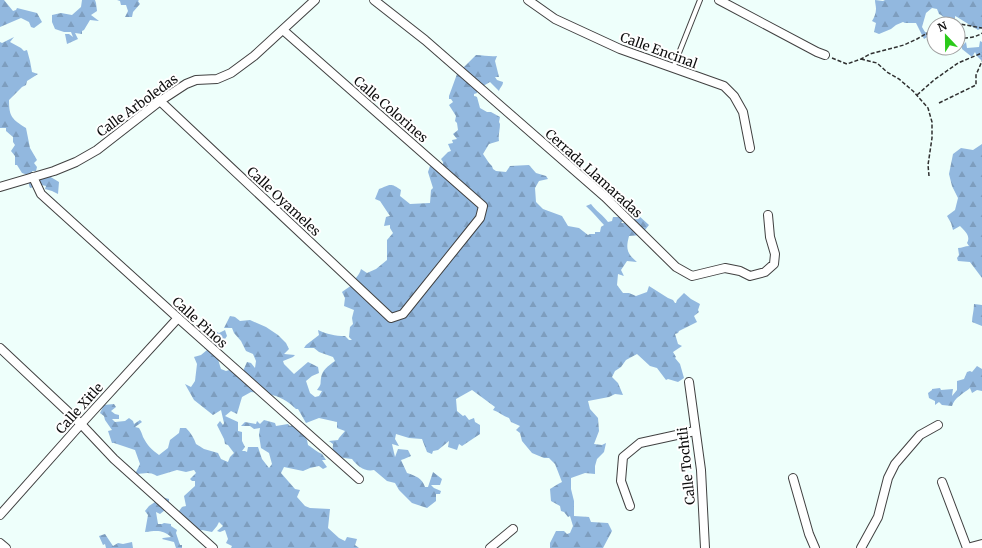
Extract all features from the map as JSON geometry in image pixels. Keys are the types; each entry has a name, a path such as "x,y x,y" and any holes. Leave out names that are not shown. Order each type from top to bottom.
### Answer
{"street":[{"name":"Calle Arboledas","path":"0,187 54,171 76,162 97,150 160,101 186,84 196,80 217,79 231,73 254,56 316,0"},
{"name":"Cerrada Llamaradas","path":"374,0 425,40 606,197 676,267 692,276 725,268 740,271 750,276 765,272 774,264 775,254 770,237 768,215"},
{"name":"Calle Encinal","path":"528,0 555,20 620,49 724,86 734,96 743,112 750,148"},
{"path":"719,0 825,55"},
{"name":"Calle Colorines","path":"283,30 483,206 480,218 403,314 391,318"},
{"name":"Calle Oyameles","path":"160,101 391,318"},
{"name":"Calle Pinos","path":"33,177 42,194 178,318 359,479"},
{"name":"Calle Xitle","path":"0,515 178,318"},
{"path":"0,348 81,424 114,459 213,548"},
{"name":"Calle Tochtli","path":"689,382 700,470 705,548"},
{"path":"861,548 878,517 888,478 895,464 920,435 938,425"},
{"path":"630,506 621,481 623,457 640,443 695,431"},
{"path":"793,478 809,534 815,548"},
{"path":"942,482 967,548 982,544"},
{"path":"490,548 513,529"},
{"path":"0,543 6,548"}],"lane":[{"path":"673,68 700,0"}],"path":[{"path":"966,25 982,28"},
{"path":"966,38 978,36 982,33"},
{"path":"825,55 847,64 870,54 904,45 926,34"},
{"path":"916,95 958,63 982,53"},
{"path":"861,59 877,63 898,79 928,108 932,122 932,138 928,165 929,176"},
{"path":"939,103 976,85 976,75 982,62"}],"green space":[{"path":"0,0 4,0 13,11 17,8 37,13 42,22 34,28 31,27 29,22 21,18 0,27"},
{"path":"82,0 95,0 97,11 91,15 99,21 90,20 82,31 82,34 75,33 78,39 67,44 65,34 69,34 73,37 71,32 64,32 55,29 52,22 52,15 61,13 72,15 81,7"},
{"path":"117,0 139,0 138,1 140,4 133,12 132,17 125,17 128,11 126,5 121,5 120,1"},
{"path":"875,0 982,0 982,28 978,30 966,23 966,16 942,16 939,14 937,9 932,8 926,13 922,27 926,32 926,38 924,39 916,23 903,22 879,34 874,32 876,23 872,21 876,11"},
{"path":"14,37 10,42 24,51 27,50 32,72 38,74 27,81 26,85 9,100 11,114 14,120 26,128 30,148 37,160 34,163 37,167 36,171 32,171 34,179 49,176 59,182 58,194 45,189 46,186 42,185 30,188 28,175 22,173 17,165 15,165 15,156 11,151 15,145 13,142 13,137 6,131 6,128 0,128 0,42 2,43"},
{"path":"980,41 982,42 982,61 975,52 972,57 966,52 966,42 967,48 979,47"},
{"path":"476,55 497,56 495,61 499,77 495,77 497,80 503,82 503,85 499,91 490,82 478,89 477,93 474,94 474,96 477,97 480,108 500,117 499,141 489,144 483,154 493,169 496,171 506,172 510,166 529,165 536,173 546,176 548,179 539,181 535,188 536,202 543,209 562,216 568,226 579,228 588,235 595,234 595,232 600,232 601,227 604,225 586,206 591,204 608,222 612,221 613,217 623,217 623,221 621,223 626,223 628,225 629,221 634,215 631,211 635,209 638,215 649,225 641,235 629,236 627,244 628,250 637,262 627,261 621,270 624,276 618,274 617,285 623,293 629,293 636,296 647,292 649,286 673,300 675,303 684,293 700,304 698,310 699,312 694,316 697,322 675,334 678,344 682,346 673,352 676,357 675,358 680,364 684,378 678,382 668,379 666,380 657,368 650,366 637,354 626,360 621,367 615,371 612,377 618,383 623,395 615,394 609,397 588,401 590,409 598,418 599,431 594,444 602,445 606,443 604,452 597,459 595,474 585,473 571,478 571,489 574,501 574,516 589,517 591,522 608,523 612,531 603,548 550,548 550,543 556,531 564,531 567,534 570,533 573,526 570,516 568,517 561,511 560,506 551,501 550,489 562,482 555,464 549,458 544,458 532,453 522,441 520,433 516,430 520,426 511,422 509,418 493,410 495,407 472,390 456,399 457,411 463,416 465,415 469,420 474,418 475,422 480,425 480,434 462,446 459,444 457,450 448,447 449,441 438,450 433,451 432,454 427,452 422,439 409,438 396,434 395,439 399,446 392,444 395,457 398,449 408,450 411,456 401,460 407,473 422,481 425,487 428,487 433,472 442,479 440,485 431,485 441,491 440,494 436,494 436,501 427,508 412,503 399,490 395,483 387,481 374,470 362,468 352,459 332,455 333,444 329,441 338,440 345,431 337,428 337,422 319,418 306,423 298,409 283,399 272,395 251,392 242,397 237,414 231,411 225,416 238,422 238,431 242,432 242,441 245,447 242,451 247,452 248,447 258,447 262,459 269,468 272,464 269,453 261,448 259,435 260,428 254,429 250,426 241,426 245,422 256,424 257,421 260,424 264,420 275,423 276,426 288,424 290,426 300,421 301,426 307,428 305,437 308,445 322,454 326,460 322,460 327,467 323,469 319,466 303,471 284,467 281,473 295,489 300,490 297,497 305,506 310,508 330,509 328,528 339,538 345,541 347,537 357,539 355,545 359,548 231,548 232,546 226,543 228,539 225,530 220,532 217,531 223,526 219,522 212,532 202,530 194,534 182,523 180,524 176,515 182,507 186,506 184,496 195,486 195,481 190,479 196,473 194,470 186,472 177,470 157,476 149,473 135,474 140,464 135,450 112,443 108,431 112,430 104,416 100,413 104,405 114,404 116,407 111,411 119,415 119,419 112,419 115,422 125,421 129,418 134,424 140,420 142,422 135,427 139,428 148,445 159,455 168,448 170,440 179,433 180,428 186,428 196,444 204,449 218,453 221,459 228,462 234,453 228,445 225,444 217,425 220,421 223,425 224,423 221,410 213,415 194,400 185,384 191,387 195,381 197,364 194,357 201,355 207,350 204,348 212,341 212,329 219,333 225,330 227,336 218,351 221,369 226,371 239,369 243,371 247,362 251,363 255,368 256,361 253,354 246,351 232,328 224,328 230,316 235,317 240,321 250,320 266,327 278,335 286,343 289,349 284,354 295,355 283,361 294,374 308,362 318,367 319,373 306,381 310,393 315,397 319,396 322,391 317,390 324,370 335,361 333,357 319,352 314,348 304,348 319,335 318,330 338,336 345,336 349,340 352,340 349,337 350,327 353,324 352,318 354,310 344,306 345,298 342,292 352,285 361,269 367,273 376,269 387,260 387,240 393,233 390,225 384,226 386,217 390,216 380,201 375,199 379,189 392,185 401,190 400,196 410,204 430,203 431,190 433,188 428,172 430,166 434,166 434,159 443,165 441,159 451,151 448,144 453,143 452,140 457,139 453,134 458,130 457,123 455,121 456,116 449,105 453,102 449,99 449,96 457,74 457,67 463,68"},
{"path":"982,144 982,278 970,262 958,261 958,248 969,246 967,243 968,236 960,226 953,230 947,216 955,210 958,198 952,186 949,174 953,154 961,148 973,150"},
{"path":"974,304 982,305 982,326 972,322"},
{"path":"977,366 982,369 982,391 977,390 972,393 970,388 957,398 952,406 942,405 939,402 935,405 935,401 929,398 928,393 932,389 940,388 941,390 953,389 952,396 957,390 957,381 964,379 967,372 972,372"},
{"path":"155,496 169,499 169,508 160,514 156,512 158,524 171,524 171,526 177,530 176,533 182,548 176,548 174,542 162,539 171,537 165,533 159,531 145,532 148,515 145,511 155,502"},
{"path":"105,534 113,546 118,543 123,544 132,542 133,548 106,548 99,536"}]}
